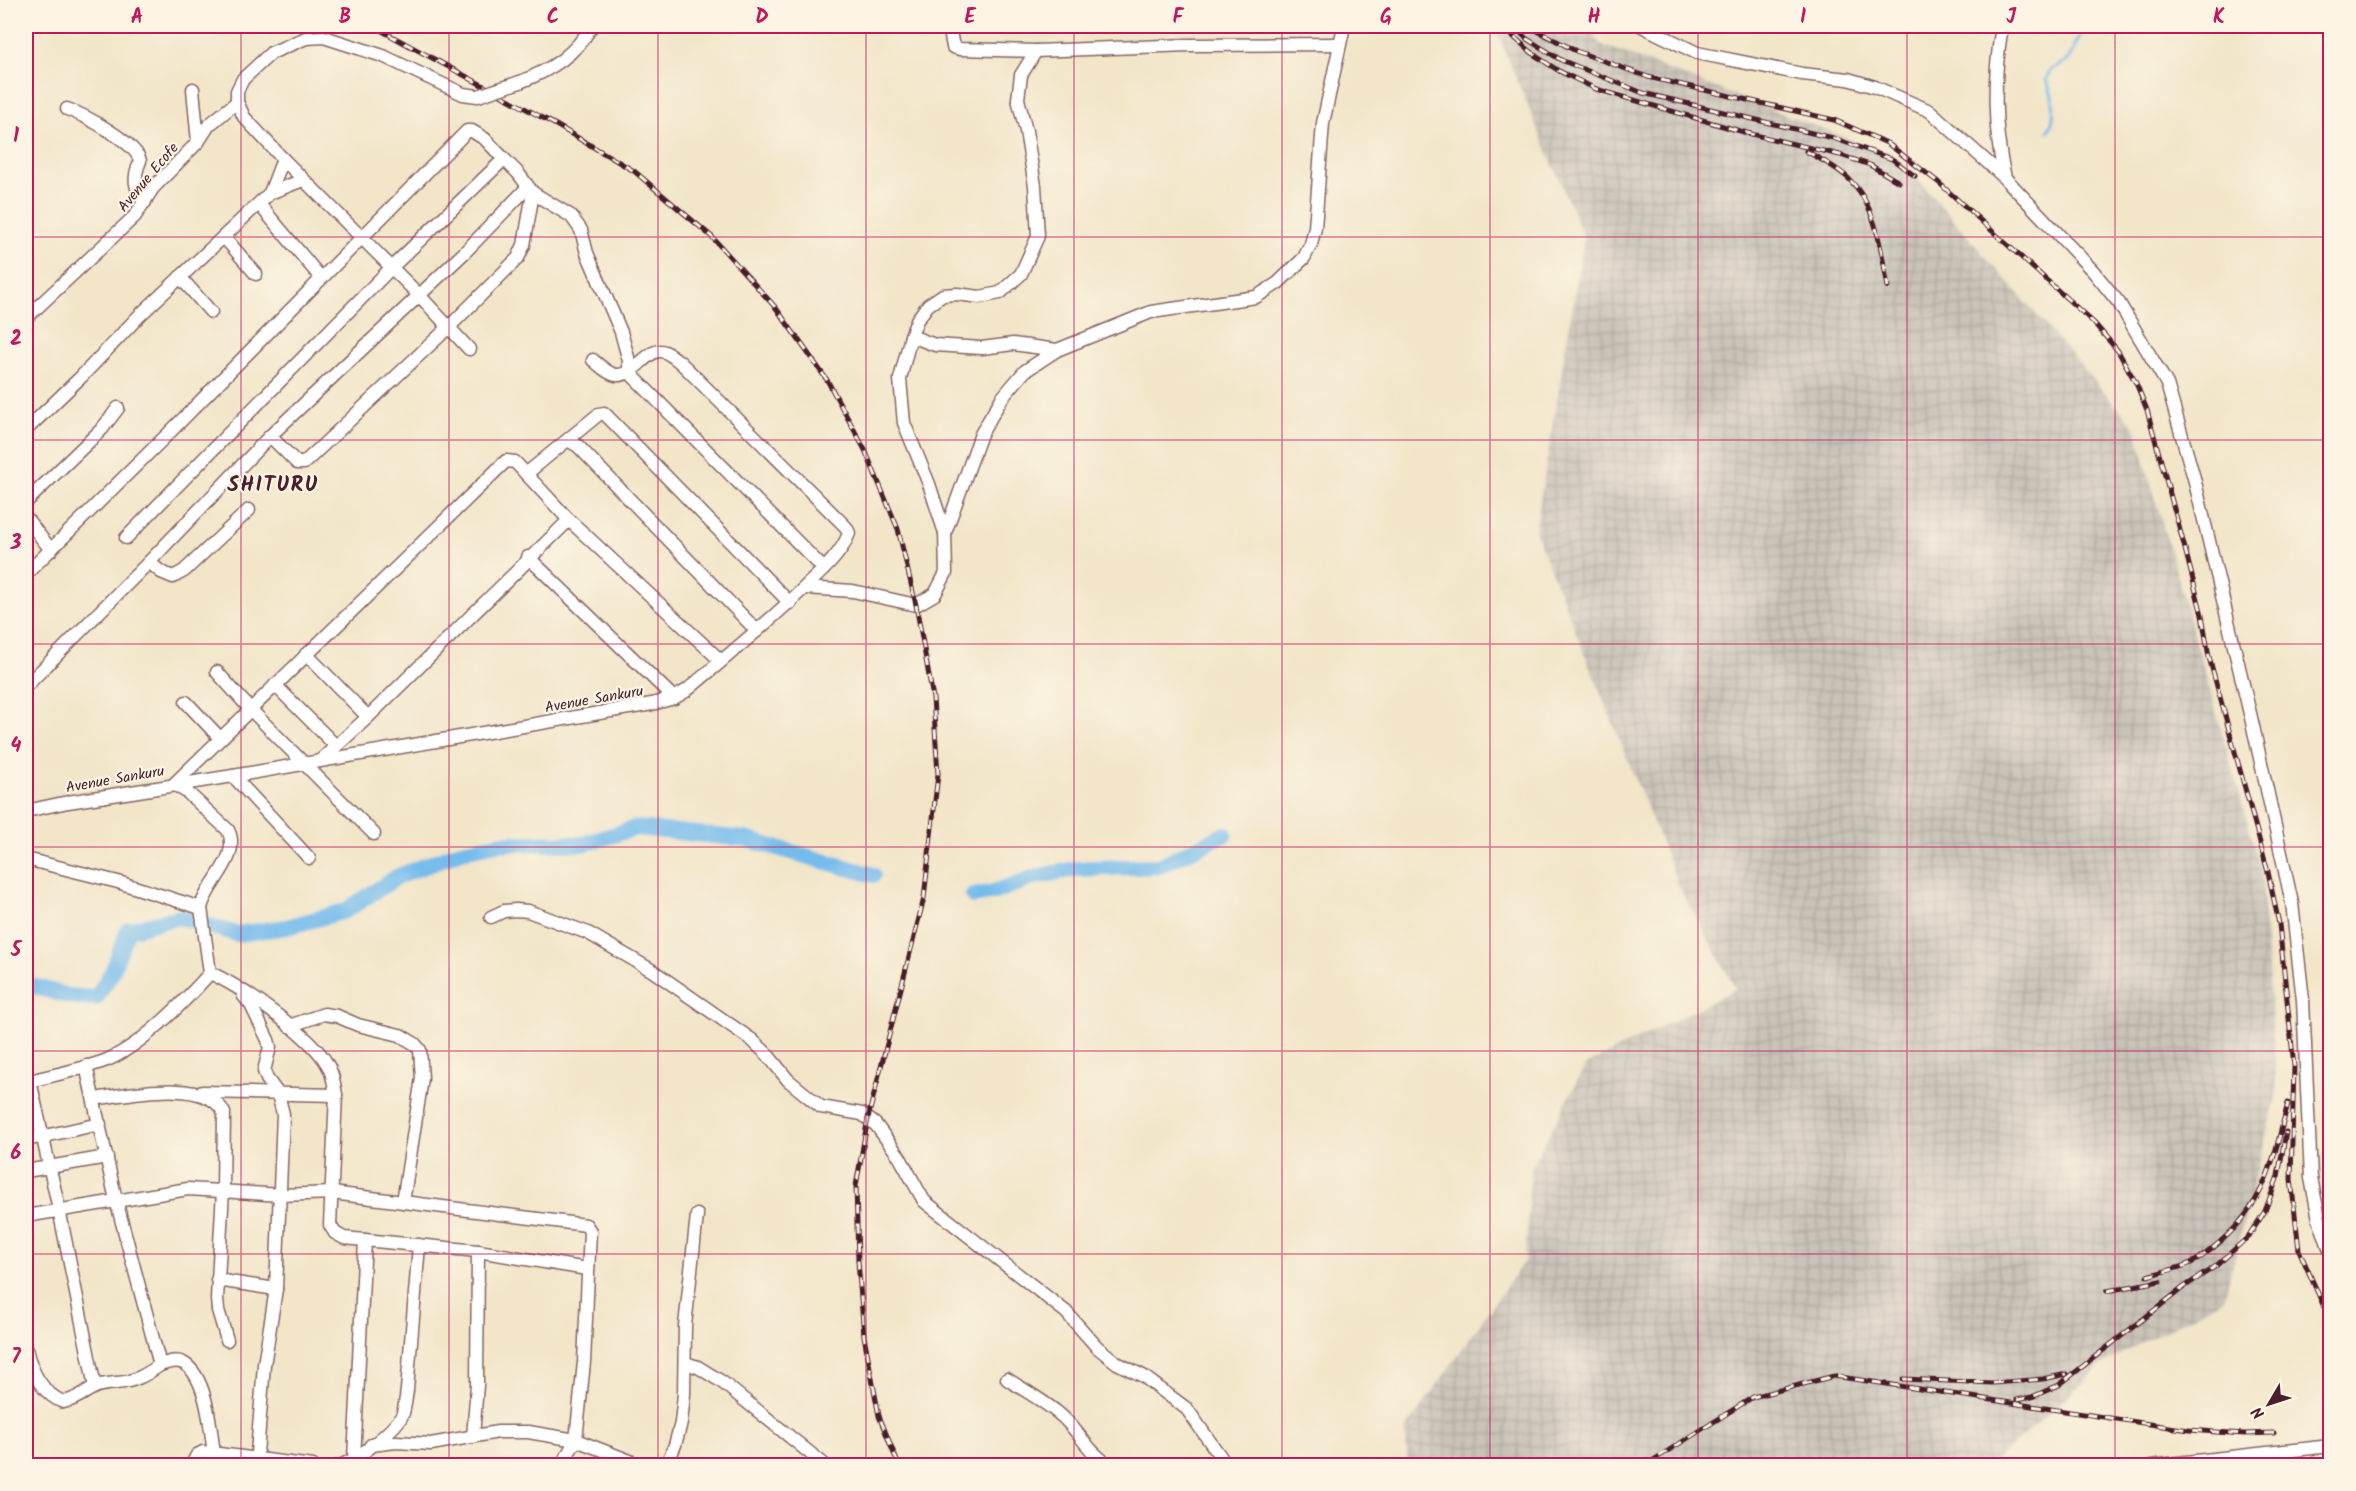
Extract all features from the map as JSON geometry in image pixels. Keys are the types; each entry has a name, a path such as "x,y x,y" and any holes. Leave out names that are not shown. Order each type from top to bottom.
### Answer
{"street":[{"path":"469,349 450,326 282,159 244,117 237,102 237,91 243,79 271,53 306,38 324,37 383,56 463,94 478,96 544,73 562,62 592,26"},
{"path":"950,26 951,42 953,46 960,49 1036,51 1190,45 1338,44"},
{"path":"945,533 981,434 1002,398 1025,371 1057,350 1151,312 1256,297 1278,284 1304,258 1315,228 1323,123 1338,44 1344,26"},
{"path":"1642,26 1697,53 1802,74 1848,80 1875,87 1930,111 2005,178 2093,271 2118,303 2167,384 2197,490 2292,903 2303,1000 2311,1178 2319,1219 2331,1250"},
{"path":"2002,26 1996,61 1995,103 1997,143 2005,178"},
{"path":"805,588 853,591 916,605 935,594 946,573 945,533 904,423 900,378 917,320 928,305 944,295 980,297 1000,293 1021,274 1038,236 1035,186 1018,99 1021,75 1036,51"},
{"path":"193,89 198,142"},
{"name":"Avenue Ecofe","path":"26,318 135,216 153,188 198,142 209,125 237,102"},
{"path":"67,109 101,125 134,151 140,161 135,184 145,202"},
{"path":"26,574 467,131 472,131 485,139 518,173 530,190 571,216 581,230 586,253 621,332 629,361 629,372 824,569"},
{"path":"126,538 392,267 501,162 502,157"},
{"path":"270,193 282,159"},
{"path":"26,430 140,315 270,193 303,180"},
{"path":"26,686 270,436 530,190"},
{"path":"270,436 297,463 304,463 450,326 518,258 524,245 530,190"},
{"path":"259,204 321,278"},
{"path":"224,237 256,274"},
{"path":"180,277 211,312"},
{"path":"911,336 935,345 982,348 1013,344 1057,350"},
{"name":"Avenue Sankuru","path":"26,811 652,704 686,692 790,603 824,569 847,540 849,533 846,527 681,363 665,352 658,351 629,372"},
{"path":"592,360 615,375 629,372"},
{"path":"26,502 102,429 118,408"},
{"path":"526,474 599,414 604,413 790,603"},
{"path":"568,440 578,446 757,631"},
{"path":"95,1387 59,1209 28,1081 107,1060 120,1053 163,1021 210,973 201,908 203,899 220,875 227,858 231,836 228,830 188,793 174,784 507,461 514,462 569,520 721,661"},
{"path":"149,562 173,577 184,571 249,510"},
{"path":"26,518 51,550"},
{"path":"320,761 368,717 528,557 569,520"},
{"path":"528,557 674,698"},
{"path":"306,654 368,717"},
{"path":"217,672 303,764 374,834"},
{"path":"275,685 336,746"},
{"path":"186,702 220,738"},
{"path":"233,776 309,858"},
{"path":"26,859 118,882 201,908"},
{"path":"491,917 504,911 528,911 588,933 653,970 752,1040 788,1080 821,1107 862,1114 876,1125 899,1156 924,1201 1012,1267 1066,1312 1097,1347 1117,1363 1143,1376 1186,1409 1227,1466"},
{"path":"210,973 252,997 316,1049 327,1064 334,1080 336,1095 330,1224 336,1233 344,1238 478,1251 587,1269"},
{"path":"225,980 247,1000 268,1040 270,1047 264,1071 278,1094 283,1114 276,1289 264,1365 257,1463"},
{"path":"289,1026 324,1014 337,1016 358,1025 400,1035 420,1050 422,1078 403,1202"},
{"path":"86,1066 116,1200 160,1365"},
{"path":"94,1099 186,1091 336,1095"},
{"path":"186,1091 216,1101 224,1113 223,1190 217,1280 218,1310 227,1340"},
{"path":"26,1140 100,1124"},
{"path":"26,1171 107,1156"},
{"path":"26,1216 188,1189 281,1195 332,1193 586,1225 590,1231 584,1362 576,1440 561,1466"},
{"path":"666,1466 681,1423 685,1326 697,1215"},
{"path":"354,1459 365,1240"},
{"path":"339,1466 354,1459 395,1427 403,1414 407,1390 418,1245"},
{"path":"473,1437 477,1385 478,1251"},
{"path":"217,1280 276,1289"},
{"path":"26,1349 29,1364 39,1382 55,1399 63,1402 95,1387 145,1376 160,1365 175,1361 183,1363 197,1378 210,1425 214,1455"},
{"path":"685,1363 698,1367 722,1382 826,1466"},
{"path":"1006,1379 1059,1413 1095,1454 1112,1466"},
{"path":"371,1446 396,1442 431,1444 498,1432 528,1432 576,1440 643,1466"},
{"path":"2151,1466 2331,1446"},
{"path":"191,1466 196,1455 203,1452 257,1463 313,1466"}],"shaded area":[{"path":"1494,26 1592,26 1595,38 1600,44 1899,158 2135,427 2261,870 2277,1093 2224,1299 2106,1362 1990,1465 1408,1465 1405,1430 1525,1260 1531,1168 1586,1065 1736,989 1680,889 1535,531 1584,238"}],"waterway":[{"path":"2048,132 2053,120 2053,106 2046,80 2050,70 2068,60 2085,26"},
{"path":"26,984 68,996 96,998 112,972 128,930 179,917 237,934 287,927 345,911 397,877 461,851 503,843 583,844 636,828 745,839 873,875"},
{"path":"973,896 994,892 1035,877 1075,869 1159,866 1225,834"}],"railway":[{"path":"373,26 556,125 634,171 712,237 776,308 827,380 865,450 898,529 916,605 933,698 938,774 924,898 868,1118 856,1186 858,1261 864,1336 879,1416 899,1466"},
{"path":"1501,26 1536,56 1559,71 1596,89 1747,133 1840,155 1870,165 1899,182"},
{"path":"1513,26 1527,39 1561,60 1643,93 1833,138 1892,159 1915,176"},
{"path":"1528,26 1576,51 1648,77 1834,120 1887,143 1938,182 2094,323 2118,351 2136,383 2147,410 2202,615 2209,657 2268,872 2279,924 2294,1066 2291,1179 2299,1250 2330,1316"},
{"path":"1806,151 1845,175 1866,202 1880,244 1888,287"},
{"path":"2147,1276 2195,1261 2236,1226 2248,1211 2266,1178 2288,1103"},
{"path":"2017,1400 2032,1397 2059,1385 2184,1287 2216,1266 2249,1236 2265,1211 2278,1176 2286,1132"},
{"path":"2107,1291 2160,1281"},
{"path":"1903,1379 1993,1383 2043,1379 2067,1374"},
{"path":"1644,1466 1753,1397 1834,1376 2189,1430 2244,1434 2274,1433"}],"district":[{"name":"SHITURU","path":"273,484"}]}
